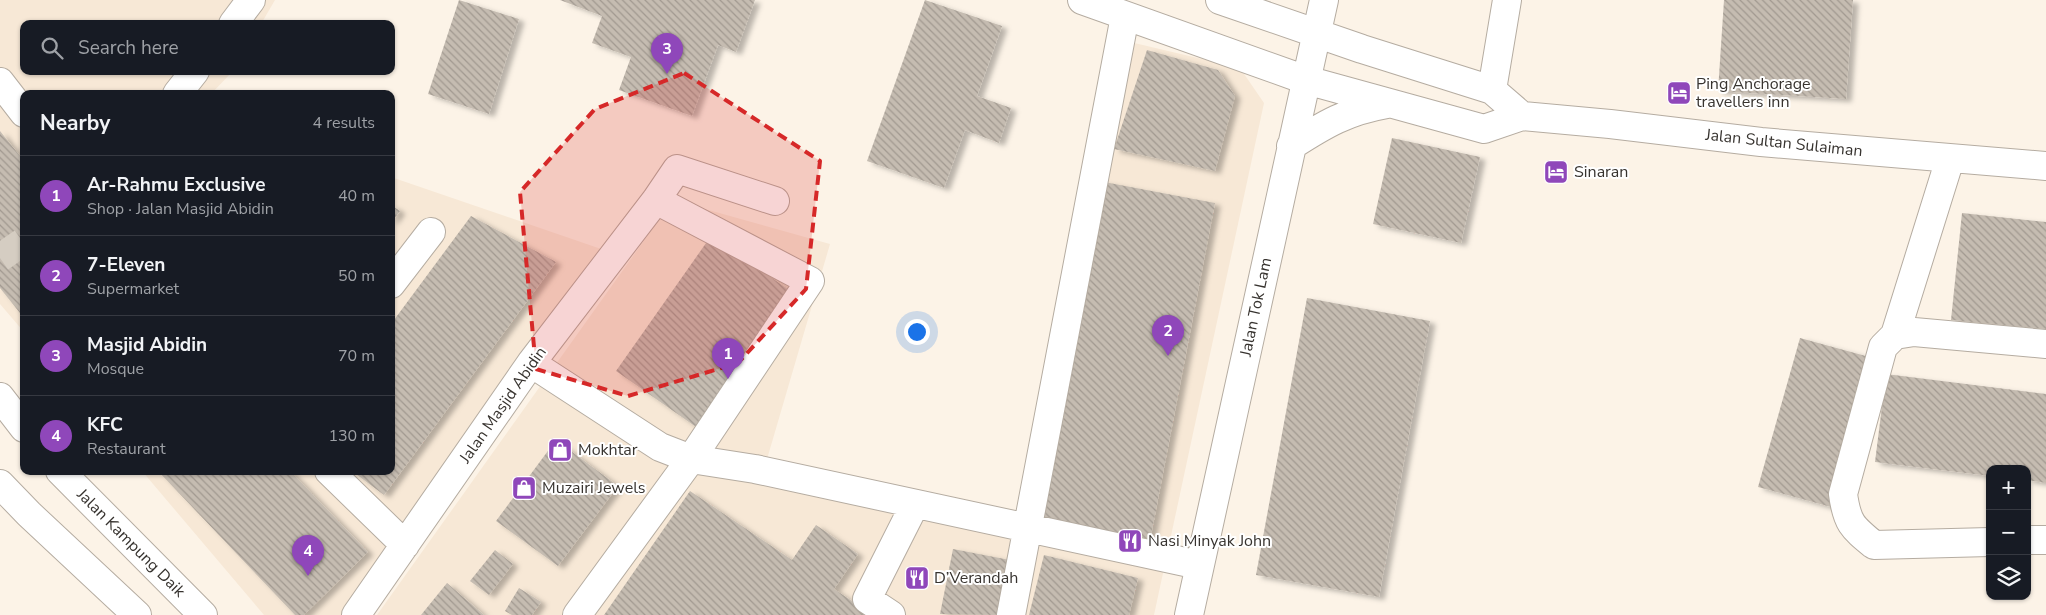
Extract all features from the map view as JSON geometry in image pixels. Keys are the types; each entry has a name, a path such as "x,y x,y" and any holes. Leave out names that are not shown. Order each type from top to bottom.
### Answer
{"street":[{"path":"235,20 252,0"},
{"name":"Jalan Sultan Sulaiman","path":"1082,0 1316,82 1484,129 1522,116 1610,124 1761,142 2046,166"},
{"path":"1220,0 1362,49 1492,90 1522,116"},
{"name":"Jalan Tok Lam","path":"1189,615 1291,146 1316,82 1316,33 1324,0"},
{"path":"1333,0 1336,12 1362,49"},
{"path":"1492,90 1507,0"},
{"path":"1011,615 1125,16"},
{"path":"180,90 192,75"},
{"path":"0,82 20,108"},
{"path":"1291,146 1336,118 1362,108 1390,103"},
{"path":"1950,159 1895,335 1883,347 1844,494 1846,514 1854,528 1874,545 1986,542"},
{"name":"Jalan Masjid Abidin","path":"356,615 531,364 656,200 677,169 775,201"},
{"path":"577,615 691,459 810,281 656,200"},
{"path":"395,279 431,232"},
{"path":"1895,335 1914,332 2046,344"},
{"path":"531,364 660,446 691,459 755,469 1199,565"},
{"path":"0,397 20,423"},
{"name":"Jalan Kampung Daik","path":"64,475 203,615"},
{"path":"333,475 406,545"},
{"path":"0,484 29,514 137,615"},
{"path":"891,615 867,599 915,504"},
{"path":"2031,540 2046,540"}],"highlighted area":[{"path":"684,73 820,161 806,289 738,363 628,396 536,369 520,192 595,109"}],"shaded area":[{"path":"0,0 275,0 263,20 20,20 20,75 229,75 215,90 20,90 20,327 0,304"},
{"path":"1109,37 1240,68 1264,103 1154,615 377,615 673,200 830,244 765,466 1023,519"},
{"path":"395,178 610,252 347,611 341,615 264,615 145,475 395,475"}],"building":[{"path":"459,0 519,19 489,114 428,94"},
{"path":"560,0 755,0 736,52 718,45 692,116 619,90 631,57 592,43 602,16"},
{"path":"925,0 1002,26 977,96 1011,108 999,143 965,130 944,188 867,161"},
{"path":"1724,0 1853,0 1846,99 1718,91"},
{"path":"1147,50 1218,70 1235,96 1215,171 1114,149"},
{"path":"0,131 20,156 20,313 0,288"},
{"path":"1392,138 1480,157 1461,243 1373,224"},
{"path":"1099,181 1215,203 1150,541 1034,520"},
{"path":"395,208 400,211 395,218"},
{"path":"1962,213 2046,222 2046,329 1951,320"},
{"path":"471,216 556,262 384,495 357,475 395,475 395,319"},
{"path":"711,236 795,294 699,429 616,371"},
{"path":"1307,298 1430,321 1379,597 1256,575"},
{"path":"1800,338 1873,358 1831,507 1758,487"},
{"path":"1886,374 2046,394 2046,483 2031,481 2031,465 1986,465 1986,476 1875,462"},
{"path":"556,440 618,486 558,566 496,521"},
{"path":"162,475 294,475 368,552 304,615 295,615"},
{"path":"690,491 792,560 816,525 858,554 834,589 873,615 604,615"},
{"path":"953,549 1015,561 1004,615 940,614"},
{"path":"495,550 513,564 489,595 470,581"},
{"path":"1044,555 1138,578 1129,615 1029,615"},
{"path":"447,583 484,615 421,615"},
{"path":"519,588 541,602 532,615 512,615 505,611"}],"tunnel":[{"path":"0,258 20,244"}],"place":[{"name":"Masjid Abidin","path":"667,74"},
{"name":"Ping Anchorage travellers inn","path":"1679,93"},
{"name":"Sinaran","path":"1556,172"},
{"name":"7-Eleven","path":"1168,356"},
{"name":"Ar-Rahmu Exclusive","path":"728,379"},
{"name":"Mokhtar","path":"560,450"},
{"name":"Muzairi Jewels","path":"524,488"},
{"name":"Nasi Minyak John","path":"1130,541"},
{"name":"KFC","path":"308,576"},
{"name":"D’Verandah","path":"917,578"}]}
